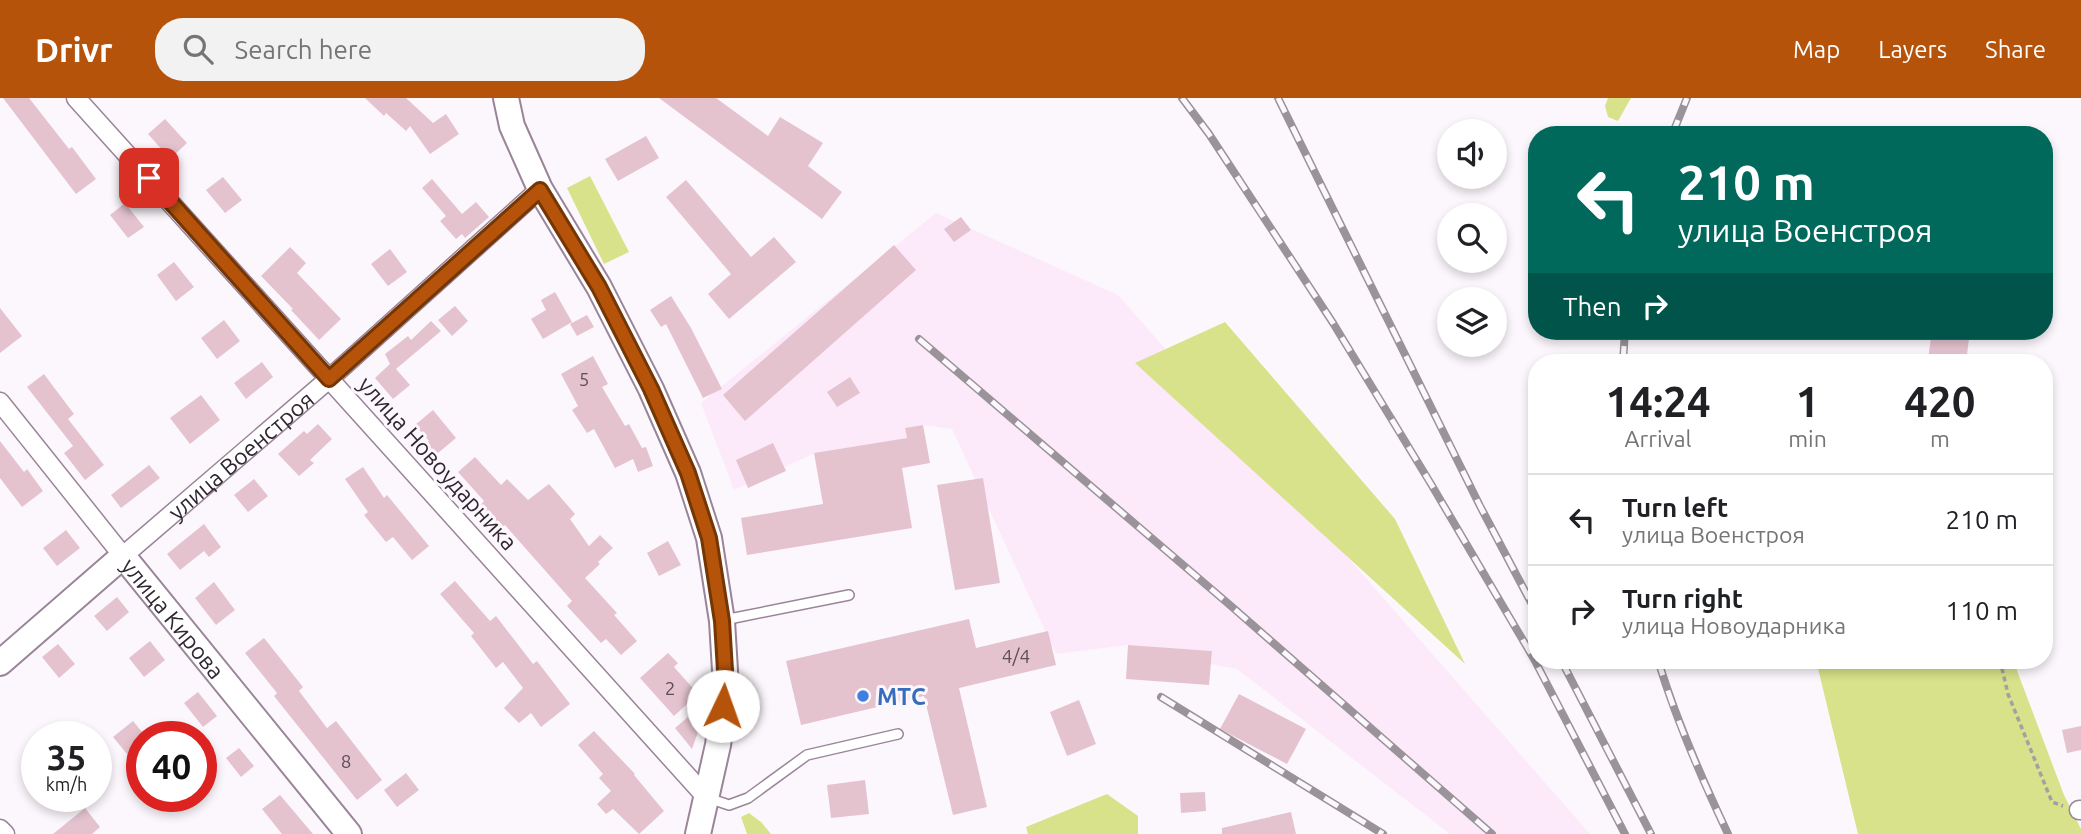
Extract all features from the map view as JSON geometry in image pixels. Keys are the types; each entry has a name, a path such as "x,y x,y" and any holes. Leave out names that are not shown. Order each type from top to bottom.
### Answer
{"street":[{"name":"улица Новоударника","path":"76,98 707,798"},
{"path":"506,98 512,126 540,190 599,287 651,389 688,473 709,538 722,621 726,687 718,745 698,834"},
{"name":"улица Военстроя","path":"0,663 329,379 540,190"},
{"name":"улица Кирова","path":"0,402 349,834"},
{"path":"0,829 5,834"}],"lane":[{"path":"722,621 849,594"},
{"path":"707,798 729,805 748,798 807,755 898,734"}],"path":[{"path":"2002,669 2008,694 2052,802 2080,810"}],"shaded area":[{"path":"936,213 1118,295 1590,834 1450,834 1237,669 1211,664 1212,651 1128,645 1056,654 952,429 923,425 905,428 907,438 815,453 734,490 701,403"}],"green space":[{"path":"1608,98 1631,98 1618,121 1608,117 1605,106"},
{"path":"590,176 629,252 604,264 567,188"},
{"path":"1225,322 1395,519 1465,664 1135,363"},
{"path":"1818,669 2016,669 2081,834 1858,834"},
{"path":"1107,794 1138,816 1138,834 1028,834 1026,827"},
{"path":"749,813 771,834 747,834 741,817"}],"building":[{"path":"3,98 29,98 96,179 76,194"},
{"path":"365,98 406,98 433,123 446,114 459,134 430,154 410,126 406,131 386,113 384,116"},
{"path":"659,98 716,98 768,136 780,117 823,143 808,166 842,192 822,219"},
{"path":"165,119 187,143 170,159 148,134"},
{"path":"646,136 659,158 618,181 605,159"},
{"path":"223,177 242,200 225,213 206,190"},
{"path":"432,179 462,214 476,202 489,217 465,238 462,234 456,239 440,221 446,216 422,188"},
{"path":"686,180 751,257 774,237 796,262 729,319 708,294 731,274 666,197"},
{"path":"125,203 144,227 128,238 110,215"},
{"path":"961,217 971,230 954,242 944,229"},
{"path":"894,245 916,270 745,421 723,395"},
{"path":"290,247 306,263 297,273 341,319 319,340 261,276"},
{"path":"390,249 407,272 388,286 371,264"},
{"path":"174,262 194,287 176,301 157,275"},
{"path":"555,292 572,322 543,339 531,319 546,310 541,300"},
{"path":"671,296 691,328 722,389 703,398 666,324 661,327 650,310"},
{"path":"455,306 468,321 452,336 438,320"},
{"path":"0,308 22,336 0,353"},
{"path":"587,315 594,327 577,336 570,324"},
{"path":"224,320 240,341 217,359 201,338"},
{"path":"431,321 441,331 396,369 410,385 393,399 375,378 390,364 385,354 408,336 411,340"},
{"path":"1931,340 1969,340 1967,354 1929,354"},
{"path":"593,356 608,384 602,387 625,426 629,424 642,448 646,447 653,466 638,472 633,459 615,468 594,429 587,433 572,410 578,406 561,374"},
{"path":"262,362 273,377 246,399 234,383"},
{"path":"44,374 74,414 68,419 104,465 85,480 64,453 73,446 27,387"},
{"path":"850,377 860,393 837,407 827,392"},
{"path":"201,395 220,420 190,444 170,418"},
{"path":"433,410 456,438 432,458 422,447 429,441 415,425"},
{"path":"318,424 332,439 310,460 314,463 299,476 278,454 304,431 307,434"},
{"path":"923,425 930,463 902,468 912,528 747,555 741,518 823,504 814,453 907,438 905,428"},
{"path":"0,441 24,472 27,469 43,491 22,507 0,478"},
{"path":"773,443 786,471 748,488 736,460"},
{"path":"475,457 501,485 507,479 528,500 549,484 575,514 570,519 589,546 600,535 613,548 585,578 617,613 614,615 637,641 621,655 606,639 601,643 567,606 572,601 505,525 498,531 477,509 484,501 458,472"},
{"path":"149,465 160,478 121,508 111,495"},
{"path":"363,467 384,498 387,495 429,546 412,560 393,537 386,542 364,515 368,512 345,479"},
{"path":"983,478 1000,583 955,590 937,485"},
{"path":"254,479 268,496 248,512 234,495"},
{"path":"204,524 221,547 209,557 204,551 180,570 167,554"},
{"path":"66,530 80,548 57,566 43,548"},
{"path":"668,541 681,565 659,576 647,553"},
{"path":"455,581 490,621 496,616 533,664 537,661 570,704 541,727 531,713 519,723 504,708 523,688 503,662 496,668 471,636 474,633 440,594"},
{"path":"214,582 235,610 216,625 195,598"},
{"path":"117,597 129,612 107,631 94,616"},
{"path":"969,619 976,648 1048,631 1056,665 959,688 987,807 953,815 924,696 801,725 786,661"},
{"path":"264,638 303,687 299,691 327,728 336,721 382,780 357,800 274,696 277,693 245,653"},
{"path":"150,641 165,660 144,677 129,658"},
{"path":"58,644 75,664 59,678 42,657"},
{"path":"1128,645 1212,651 1209,685 1126,679"},
{"path":"668,653 678,663 674,667 698,694 674,716 640,678"},
{"path":"198,692 217,716 211,721 198,721 184,703"},
{"path":"1239,694 1306,729 1287,764 1220,729"},
{"path":"1079,700 1096,744 1067,756 1050,712"},
{"path":"688,717 699,729 692,749 675,728"},
{"path":"2081,726 2081,750 2067,753 2062,730"},
{"path":"126,727 126,753 113,737"},
{"path":"594,731 635,774 664,811 639,834 613,809 606,814 597,804 611,791 599,778 603,774 578,745"},
{"path":"239,748 254,766 241,777 226,758"},
{"path":"406,773 419,790 397,807 384,790"},
{"path":"865,780 869,814 831,818 827,785"},
{"path":"1205,792 1206,811 1181,813 1180,793"},
{"path":"280,795 313,834 282,834 262,809"},
{"path":"80,812 88,812 100,827 92,834 53,834"},
{"path":"1291,812 1296,834 1222,834 1222,828"}],"railway":[{"path":"1182,98 1209,134 1333,323 1528,649"},
{"path":"1278,98 1480,506 1528,597"},
{"path":"1676,126 1687,98"},
{"path":"919,339 1492,834"},
{"path":"1624,340 1624,354"},
{"path":"1539,669 1625,834"},
{"path":"1566,669 1651,834"},
{"path":"1661,669 1690,748 1728,834"},
{"path":"1161,697 1383,834"}],"place":[{"name":"МТС","path":"863,696"}],"route":[{"path":"149,178 329,379 540,190 599,287 651,389 688,473 709,538 722,621 726,687 723,706"}]}
